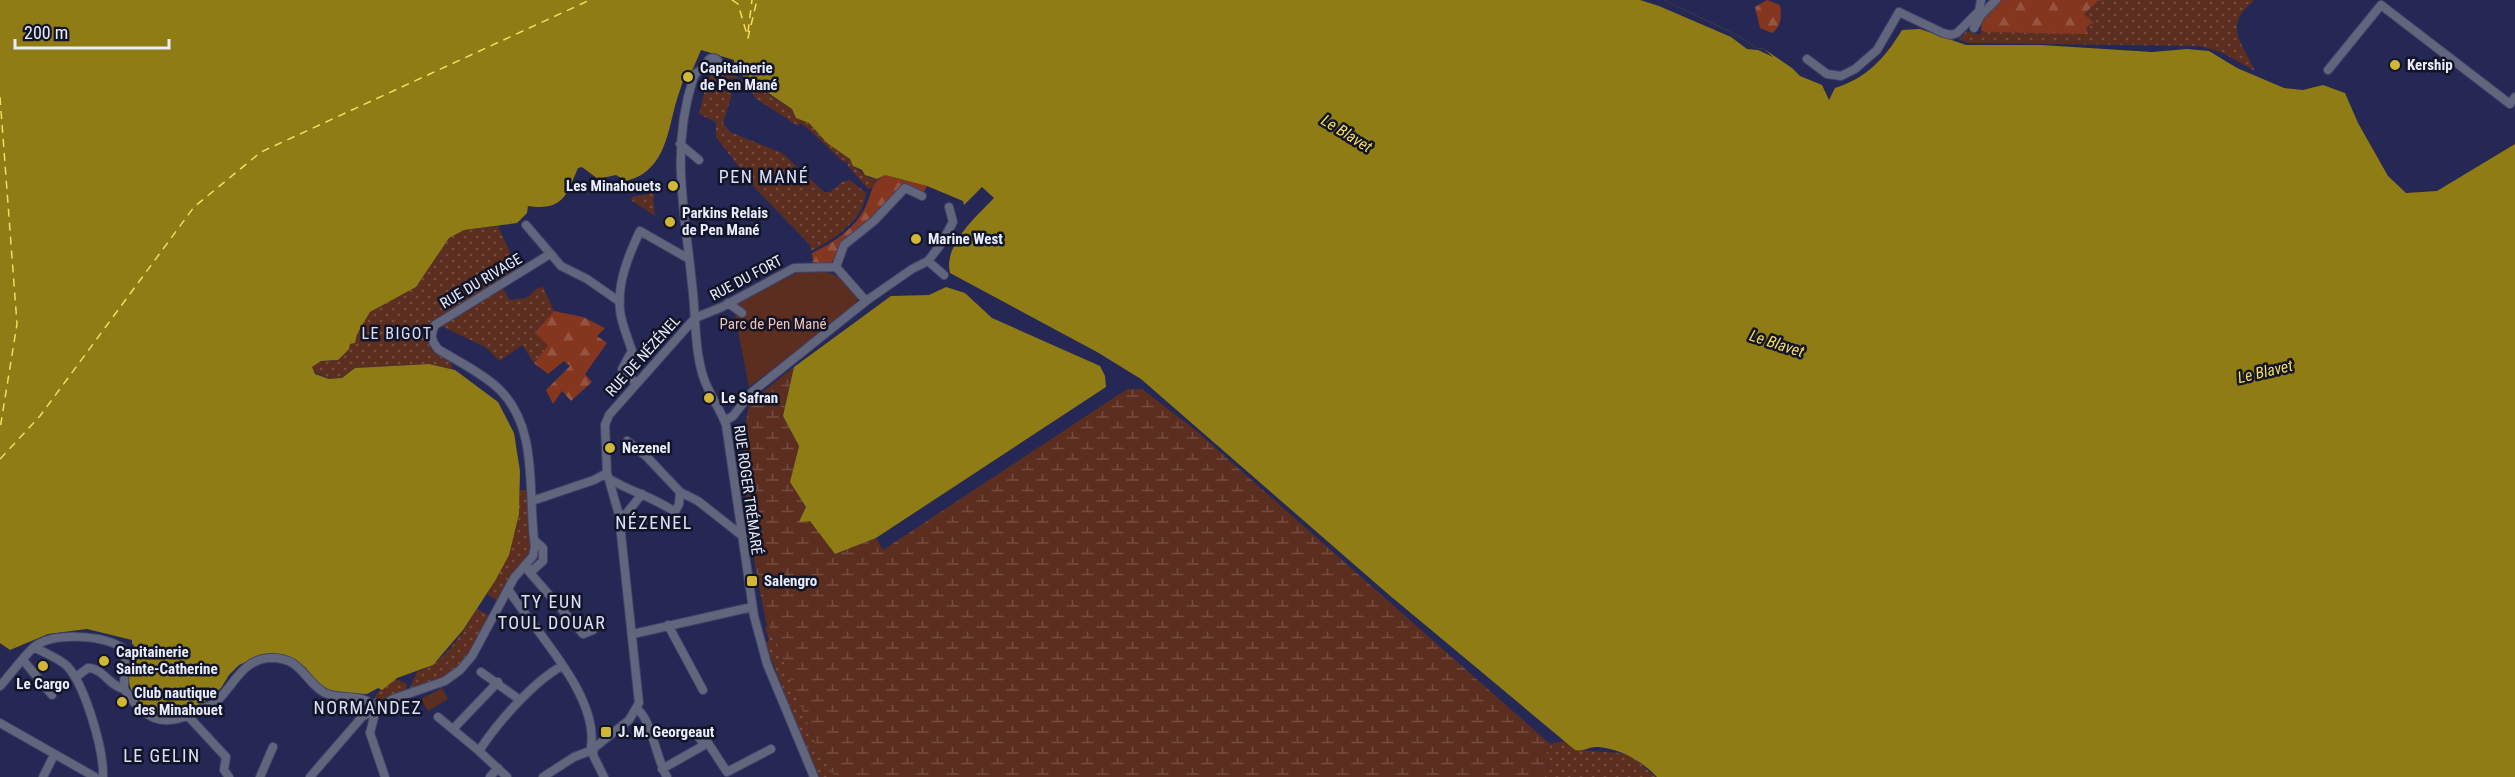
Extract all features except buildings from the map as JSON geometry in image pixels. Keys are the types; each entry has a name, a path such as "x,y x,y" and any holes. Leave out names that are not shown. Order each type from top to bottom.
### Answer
{"street":[{"path":"1807,59 1827,74 1841,76 1855,69 1877,50 1899,12 1942,33 1951,35 1958,33 1979,11 1981,0"},
{"path":"1974,28 1981,15 1996,0"},
{"path":"2328,70 2381,5 2510,104 2515,97"},
{"name":"RUE ROGER TRÉMARÉ","path":"707,66 696,73 693,79 680,144 683,205 703,376 725,421 752,607 768,664 814,777"},
{"path":"680,144 699,160"},
{"path":"866,301 836,267 844,246 874,221 905,188 922,196"},
{"path":"725,421 733,416 752,392 866,301 912,269 928,261 953,222 949,207"},
{"path":"526,225 567,271 587,279 620,302"},
{"path":"636,383 622,369 632,351 620,311 620,302 626,265 640,231 689,259"},
{"name":"RUE DU RIVAGE","path":"532,501 525,432 515,409 499,389 438,349 432,341 431,333 435,325 550,254"},
{"path":"928,261 944,275"},
{"name":"RUE DU FORT","path":"695,318 794,268 836,267"},
{"path":"728,303 742,313"},
{"name":"RUE DE NÉZÉNEL","path":"637,709 638,686 633,634 619,514 607,475 605,425 609,415 695,318"},
{"path":"627,441 647,457 680,492 698,501 740,534"},
{"path":"525,567 534,569 543,561 543,548 534,540 532,501 607,475 625,489 656,499 675,512 679,504 680,492"},
{"path":"619,514 626,514 642,494"},
{"path":"310,777 357,720 410,692 436,685 460,670 472,656 514,578 525,567"},
{"path":"525,567 583,634 593,630"},
{"path":"508,589 579,691 588,721 591,751 603,777"},
{"path":"633,634 752,607"},
{"path":"668,625 703,690"},
{"path":"0,686 34,647 45,641 73,637 95,638 119,645 125,655 124,689 140,710 153,718 165,721 188,716 217,701 243,669 258,660 269,658 296,665 323,692 332,696 366,700 376,709"},
{"path":"34,647 65,664 76,677 96,734 103,777"},
{"path":"23,660 52,695"},
{"path":"479,751 488,736 520,700 562,666"},
{"path":"76,677 88,668 92,668 118,688 124,689"},
{"path":"481,672 520,700"},
{"path":"453,729 498,682"},
{"path":"376,709 370,733 385,777"},
{"path":"543,777 570,759 591,751 629,720 637,709 644,717 662,769 668,777"},
{"path":"188,716 226,758 224,770 228,777"},
{"path":"438,717 507,777"},
{"path":"1,724 95,777"},
{"path":"699,737 704,745"},
{"path":"662,769 708,743 730,775 771,749"},
{"path":"260,777 273,747"},
{"path":"43,777 54,755"},
{"path":"490,777 498,768"}],"green space":[{"path":"1767,0 1780,5 1780,21 1772,33 1760,28 1755,7"},
{"path":"2001,0 2104,0 2098,1 2084,14 2094,23 2086,27 2088,34 1985,32 1981,30 1982,21"},
{"path":"2253,0 2244,10 2237,27 2241,43 2255,71 2221,52 2199,46 1968,43 1959,39 1967,31 1980,35 1981,30 1985,32 2088,33 2086,27 2094,24 2083,14 2098,1"},
{"path":"727,63 727,72 739,78 721,79 717,83 721,89 732,94 723,123 730,132 782,153 824,192 830,192 842,182 850,180 866,193 860,212 854,220 838,235 811,251 810,245 755,188 716,137 716,122 699,114 708,78 724,71"},
{"path":"745,80 792,109 796,118 809,123 827,143 850,159 853,166 870,178 877,179 872,188 868,189 847,165 848,161 845,163 800,123 798,126 755,98 752,92 743,88 734,91 719,83"},
{"path":"885,175 927,186 923,194 904,186 829,265 813,262 812,253 828,245 856,222 866,206 874,184"},
{"path":"655,193 653,200 655,216 631,200 632,197"},
{"path":"498,226 518,270 423,328 421,333 423,338 451,360 452,369 429,364 355,368 342,378 329,379 312,371 312,367 321,361 334,361 350,344 370,312 416,287 449,238 464,230"},
{"name":"Parc de Pen Mané","path":"802,270 820,271 840,278 858,296 856,305 749,387 733,306"},
{"path":"502,287 510,300 526,298 538,288 543,287 554,311 535,331 548,346 534,363 522,345 500,361 485,347 439,325"},
{"path":"554,311 583,317 605,328 597,336 607,343 585,374 592,382 571,401 562,391 553,404 546,390 570,366 564,361 548,374 534,363 548,346 535,332"},
{"path":"794,367 783,416 799,446 790,482 806,507 810,520 835,554 876,538 883,550 1115,397 1128,389 1142,389 1194,429 1550,744 1545,777 835,777 815,743 770,625 767,626 756,573 745,485 745,429 749,403"},
{"path":"520,490 528,490 532,548 526,561 505,584 498,601 487,594 501,569 511,544 515,531"},
{"path":"477,609 490,616 476,642 460,664 440,679 410,688 417,672 436,662 452,646"},
{"path":"770,624 815,743 835,777 817,777 765,643 769,640 765,627"},
{"path":"396,679 407,684 406,690 385,700 374,700 377,693"},
{"path":"442,688 448,699 428,711 421,699"},
{"path":"1565,741 1575,750 1620,753 1634,758 1656,777 1545,777 1550,744"}],"water":[{"name":"Le Blavet","path":"0,0 1664,0 1737,35 1757,48 1764,49 1800,76 1822,85 1829,100 1835,88 1857,79 1874,66 1902,30 1920,29 1966,45 2041,45 2152,52 2187,49 2209,51 2237,68 2284,88 2303,90 2323,85 2345,93 2358,123 2388,176 2406,193 2437,191 2515,144 2515,777 1657,777 1638,761 1615,750 1595,747 1575,750 1388,594 1141,379 1097,352 950,273 949,262 956,242 994,198 982,187 964,205 963,201 927,186 885,175 877,179 865,175 862,170 853,166 850,159 827,143 809,123 796,118 792,109 734,70 734,60 701,50 692,71 686,70 666,141 656,161 648,170 626,181 616,175 598,179 582,167 578,168 566,194 556,204 540,207 528,206 527,213 517,223 464,230 449,238 416,287 370,312 357,334 355,343 350,344 349,349 338,360 321,361 312,367 315,374 329,379 342,378 355,368 429,364 455,370 498,402 514,433 520,471 519,514 509,555 463,630 433,665 397,678 382,690 378,688 367,694 334,693 321,687 305,667 297,662 259,656 239,665 221,688 202,704 171,717 155,716 138,700 130,684 128,676 134,645 132,640 87,629 48,634 10,650 0,643"},
{"path":"946,287 965,293 992,318 1100,366 1105,376 1106,387 876,538 835,554 810,521 799,522 806,507 790,482 799,446 783,416 794,367 891,296 929,295"}],"pier":[{"path":"1640,0 1664,0 1737,35 1757,48 1764,49 1773,57 1758,50 1747,49 1731,37"}],"ferry route":[{"path":"0,459 40,416 194,207 261,152 590,0"},
{"path":"732,0 738,4 748,38 757,0"},
{"path":"748,32 752,0"},
{"path":"0,97 17,324 0,429"}],"place":[{"name":"Kership","path":"2395,65"},
{"name":"Capitainerie de Pen Mané","path":"688,77"},
{"name":"Les Minahouets","path":"673,186"},
{"name":"Parkins Relais de Pen Mané","path":"670,222"},
{"name":"Marine West","path":"916,239"},
{"name":"Le Safran","path":"709,398"},
{"name":"Nezenel","path":"610,448"},
{"name":"Salengro","path":"752,581"},
{"name":"Capitainerie Sainte-Catherine","path":"104,661"},
{"name":"Le Cargo","path":"43,666"},
{"name":"Club nautique des Minahouet","path":"122,702"},
{"name":"J. M. Georgeaut","path":"606,732"}],"district":[{"name":"PEN MANÉ","path":"764,177"},
{"name":"LE BIGOT","path":"397,333"},
{"name":"NÉZENEL","path":"654,523"},
{"name":"TY EUN TOUL DOUAR","path":"552,612"},
{"name":"NORMANDEZ","path":"368,708"},
{"name":"LE GELIN","path":"162,756"}]}
